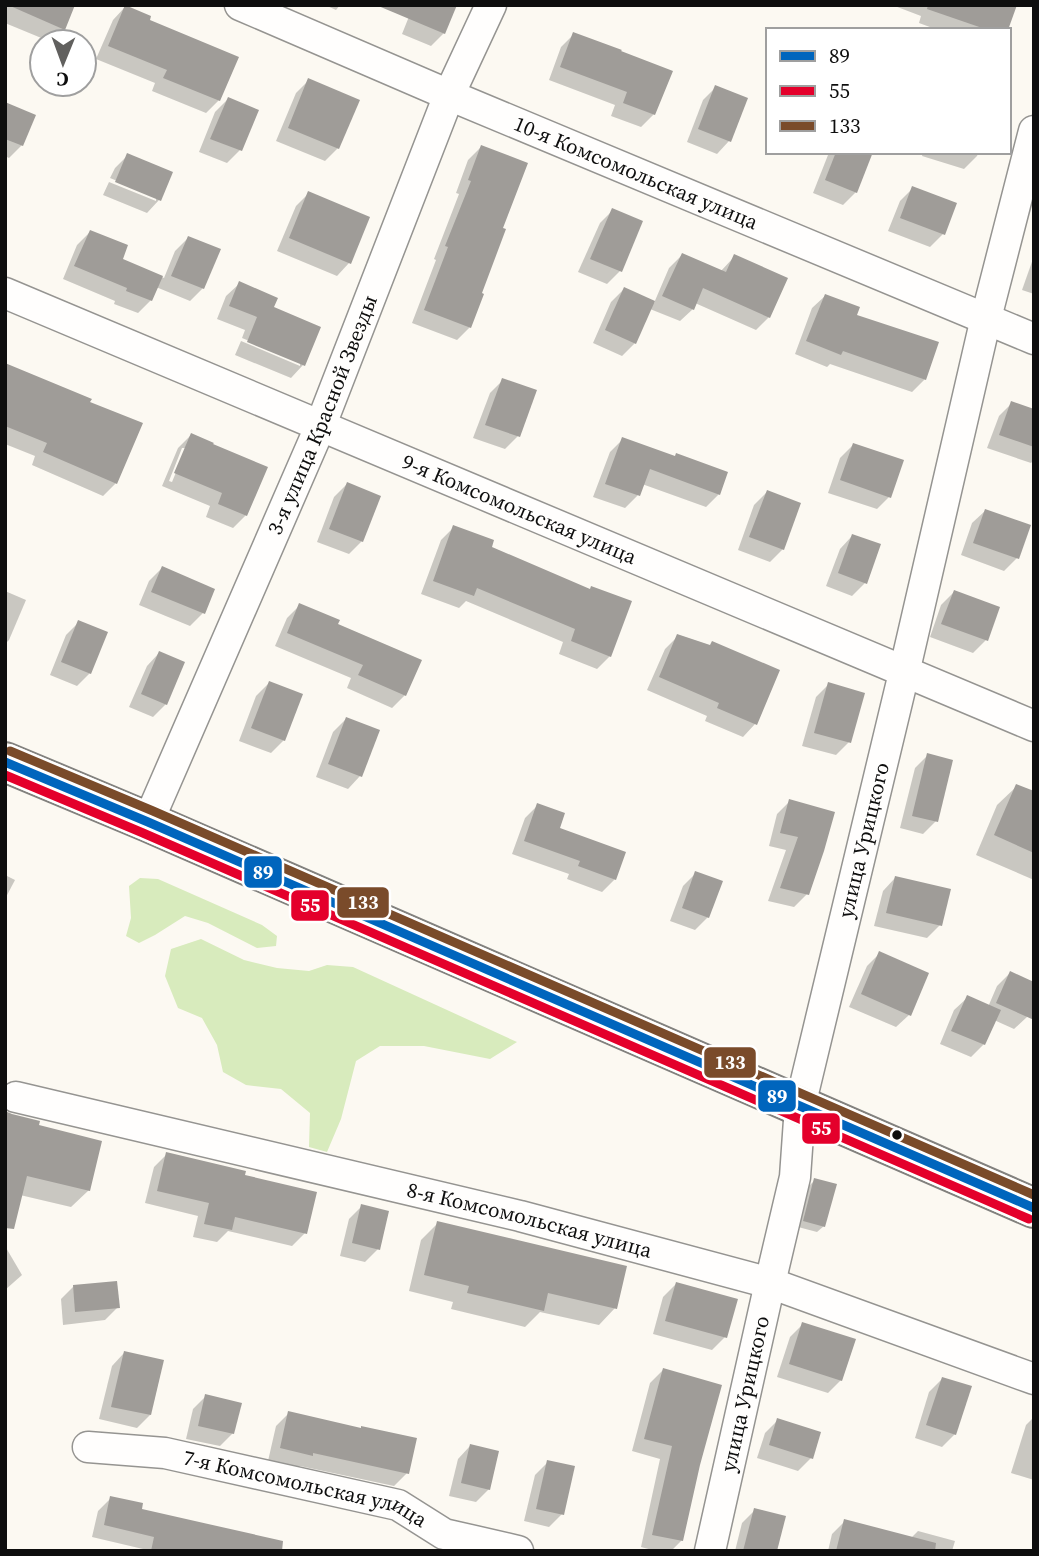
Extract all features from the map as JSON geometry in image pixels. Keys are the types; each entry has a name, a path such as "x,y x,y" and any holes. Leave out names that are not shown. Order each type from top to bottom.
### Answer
{"main road":[{"path":"5,762 1034,1208"}],"street":[{"name":"10-я Комсомольская улица","path":"240,5 1034,339"},
{"name":"3-я улица Красной Звезды","path":"148,822 320,427 449,95 491,5"},
{"name":"улица Урицкого","path":"710,1551 795,1177 800,1106 986,318 1034,131"},
{"name":"9-я Комсомольская улица","path":"5,293 1034,726"},
{"name":"8-я Комсомольская улица","path":"16,1097 520,1216 770,1283 1034,1379"},
{"name":"7-я Комсомольская улица","path":"88,1447 164,1453 398,1504 444,1534 517,1551"}],"green space":[{"path":"140,878 158,879 262,925 277,936 276,946 257,948 208,923 185,916 139,943 126,936 131,918 129,886"},
{"path":"201,939 244,960 277,968 309,971 327,965 353,967 517,1042 490,1059 424,1046 380,1046 356,1061 341,1119 327,1152 309,1147 310,1113 281,1089 246,1085 223,1072 217,1045 202,1018 178,1008 165,976 171,949"}],"building":[{"path":"8,5 75,5 66,28"},
{"path":"125,5 151,16 150,20 239,57 220,101 163,78 167,70 108,46"},
{"path":"376,5 457,5 445,34"},
{"path":"928,5 1017,5 1009,28 982,28 927,9"},
{"path":"573,32 673,71 655,115 623,103 627,92 560,67"},
{"path":"308,78 360,100 339,149 288,128"},
{"path":"715,85 748,98 731,142 698,129"},
{"path":"228,97 259,110 242,151 210,139"},
{"path":"5,102 36,115 23,146 5,139"},
{"path":"481,145 528,163 503,228 506,229 471,328 424,310 448,247 445,246 471,181 468,180"},
{"path":"127,153 173,172 161,201 115,182"},
{"path":"835,154 872,154 857,193 825,180"},
{"path":"912,186 957,203 945,235 900,218"},
{"path":"308,191 370,217 351,264 289,238"},
{"path":"612,208 643,221 622,272 590,259"},
{"path":"90,230 128,245 123,259 163,276 152,301 74,266"},
{"path":"188,236 221,249 204,289 171,276"},
{"path":"682,253 726,272 734,254 788,278 770,318 703,288 694,310 662,296"},
{"path":"239,281 278,298 274,307 321,327 305,366 247,342 257,317 229,306"},
{"path":"624,287 655,301 636,344 605,330"},
{"path":"825,294 860,307 857,315 939,342 926,380 843,351 841,355 806,341"},
{"path":"5,363 143,423 117,484 43,452 47,443 5,426"},
{"path":"502,378 537,390 520,437 485,425"},
{"path":"1011,401 1034,409 1034,447 999,435"},
{"path":"191,433 268,467 247,516 218,504 222,493 174,473"},
{"path":"622,437 728,472 720,495 650,469 640,496 605,484"},
{"path":"853,443 904,460 891,498 840,480"},
{"path":"347,482 381,496 363,542 329,529"},
{"path":"767,490 801,503 784,550 749,537"},
{"path":"985,509 1031,525 1019,559 973,543"},
{"path":"453,525 494,540 492,547 590,589 591,586 632,601 611,657 571,641 575,629 477,588 474,596 433,581"},
{"path":"852,534 881,544 867,584 838,573"},
{"path":"162,566 215,589 205,614 151,592"},
{"path":"954,590 1000,607 988,641 941,624"},
{"path":"299,603 340,620 338,624 422,660 406,696 358,675 363,665 287,633"},
{"path":"78,620 108,632 91,674 61,662"},
{"path":"677,634 710,645 712,641 780,670 757,725 717,708 719,703 659,677"},
{"path":"159,651 185,662 167,705 141,694"},
{"path":"269,681 303,694 285,741 251,728"},
{"path":"828,682 865,693 851,743 814,733"},
{"path":"346,717 380,730 362,777 328,764"},
{"path":"927,753 953,760 938,822 912,816"},
{"path":"1016,784 1034,791 1034,853 994,835"},
{"path":"789,799 835,812 809,895 780,888 798,837 780,833"},
{"path":"537,803 565,813 560,828 626,852 616,880 578,866 580,861 524,841"},
{"path":"695,871 723,881 709,918 682,908"},
{"path":"895,876 951,889 942,926 886,913"},
{"path":"879,951 929,973 911,1016 861,994"},
{"path":"1010,971 1034,982 1034,1020 996,1003"},
{"path":"967,995 1001,1010 985,1045 951,1031"},
{"path":"5,1111 40,1121 39,1125 102,1141 90,1191 27,1176 14,1229 5,1228"},
{"path":"166,1152 246,1171 245,1175 317,1192 307,1234 235,1217 232,1230 204,1224 209,1203 157,1191"},
{"path":"814,1178 837,1184 825,1227 803,1221"},
{"path":"361,1204 389,1211 380,1250 352,1243"},
{"path":"437,1221 627,1266 617,1309 548,1293 544,1311 467,1293 469,1286 424,1275"},
{"path":"117,1281 120,1308 75,1312 73,1285"},
{"path":"676,1282 738,1299 727,1338 665,1321"},
{"path":"802,1322 856,1339 842,1381 789,1364"},
{"path":"124,1351 164,1360 151,1415 111,1407"},
{"path":"663,1368 722,1385 683,1541 652,1535 672,1446 644,1439"},
{"path":"942,1377 972,1386 956,1435 926,1425"},
{"path":"205,1394 242,1403 234,1434 198,1426"},
{"path":"288,1411 417,1438 409,1474 280,1448"},
{"path":"777,1418 821,1432 813,1459 769,1445"},
{"path":"470,1444 499,1451 490,1490 461,1483"},
{"path":"547,1460 575,1466 564,1515 536,1509"},
{"path":"110,1496 143,1503 142,1509 283,1541 282,1551 151,1551 154,1537 104,1525"},
{"path":"754,1508 786,1516 777,1551 743,1551"},
{"path":"844,1519 936,1543 935,1551 836,1551"}],"transit line":[{"name":"133","path":"10,751 1034,1195"},
{"name":"89","path":"5,762 1034,1208"},
{"name":"55","path":"5,775 1029,1219"}]}
